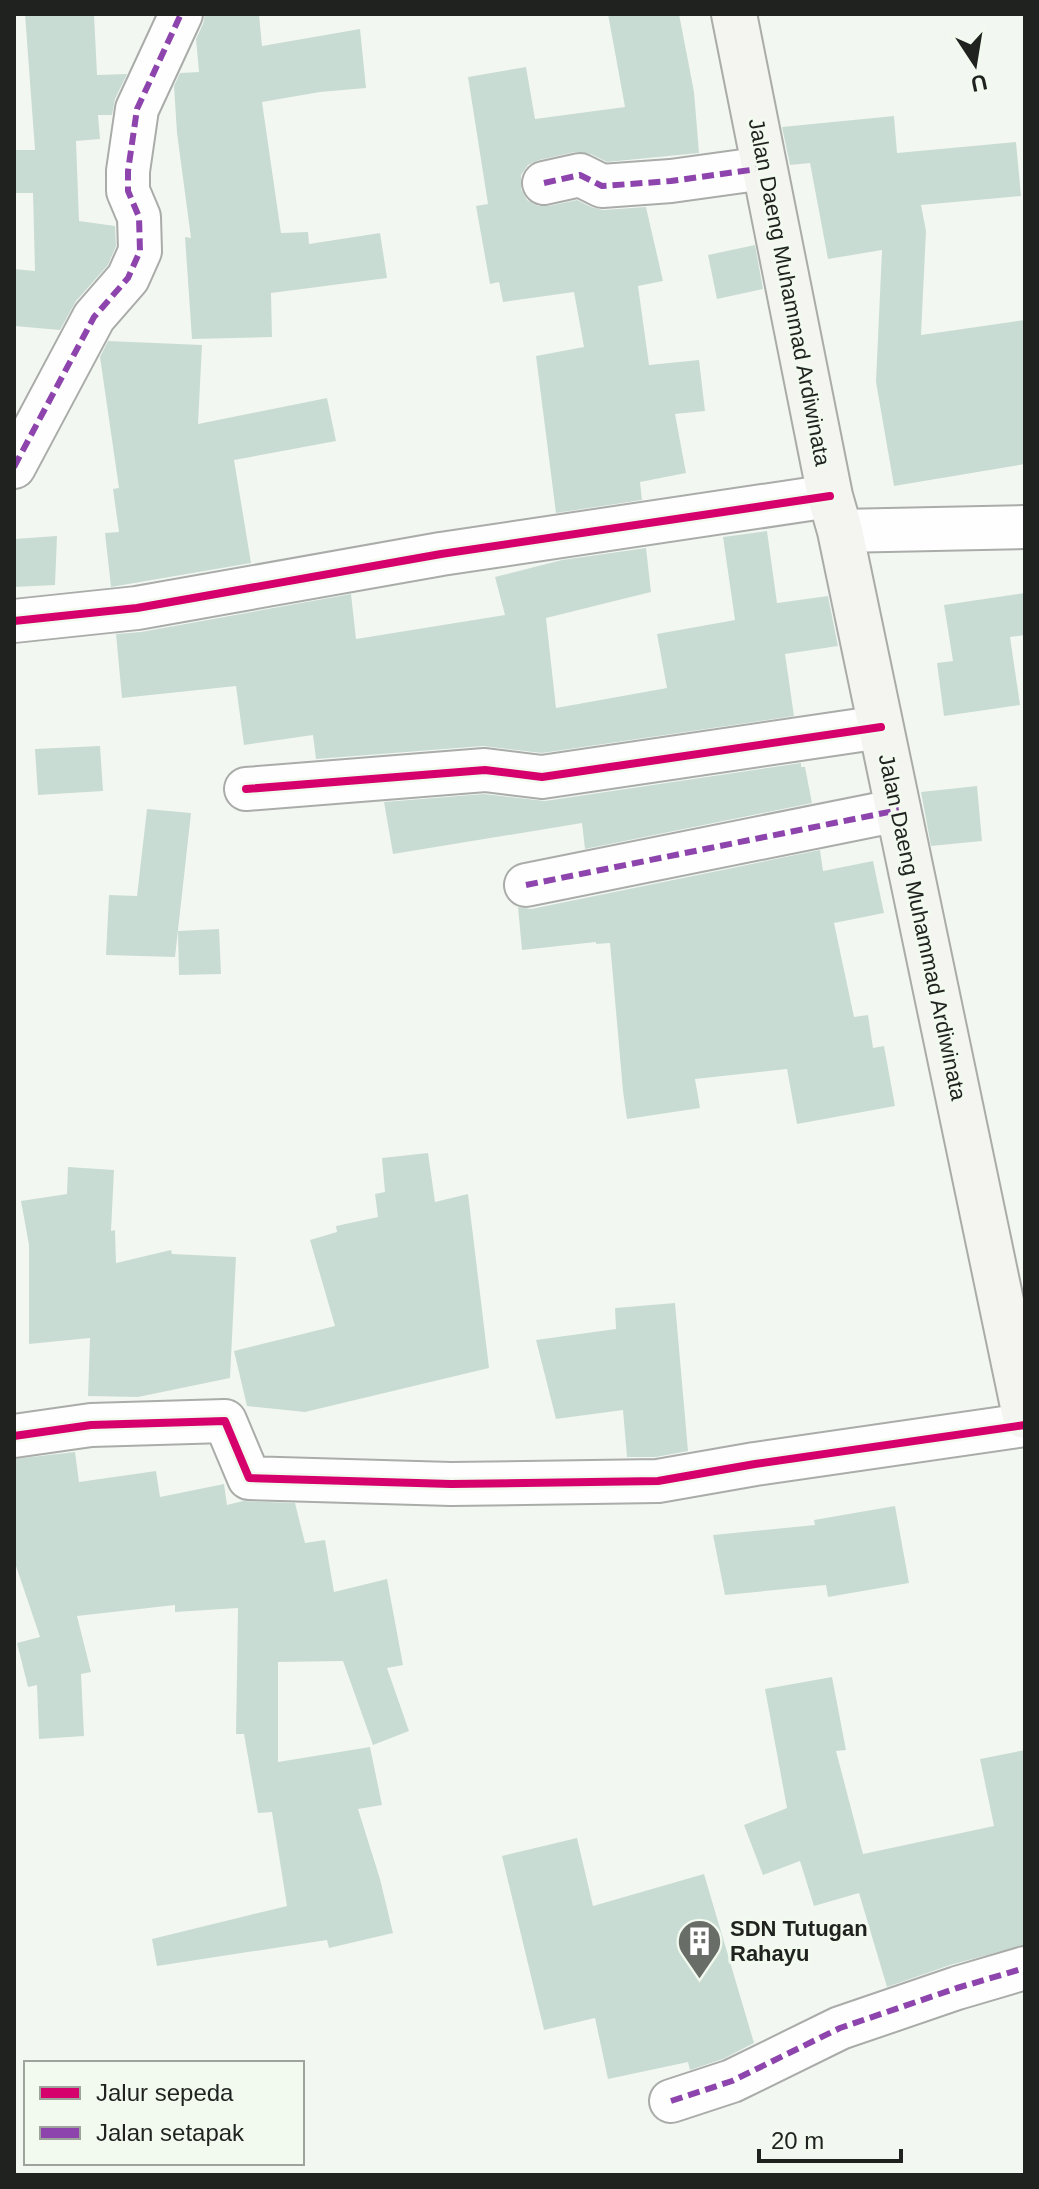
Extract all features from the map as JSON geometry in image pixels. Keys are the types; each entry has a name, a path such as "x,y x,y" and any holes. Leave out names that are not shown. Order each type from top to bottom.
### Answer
{"main road":[{"name":"Jalan Daeng Muhammad Ardiwinata","path":"734,14 835,514 1025,1416"}],"street":[{"path":"14,467 94,317 128,278 140,251 139,217 128,191 137,109 181,14"},
{"path":"544,183 580,175 602,186 671,181 765,168"},
{"path":"14,621 137,608 441,554 835,514 1025,527"},
{"path":"246,789 485,770 542,777 881,727"},
{"path":"526,885 899,810"},
{"path":"14,1436 91,1425 225,1421 249,1478 451,1484 658,1481 1025,1425"},
{"path":"671,2101 732,2081 840,2028 1025,1968"}],"building":[{"path":"25,14 94,14 97,75 127,74 115,99 112,115 98,115 100,139 76,141 79,221 115,226 116,246 108,265 76,301 60,330 14,326 14,269 35,271 33,193 14,193 14,150 35,150"},
{"path":"205,14 259,14 262,46 360,29 366,88 262,102 281,233 308,232 309,244 380,233 387,278 271,293 272,337 192,339 185,237 191,238 174,86 180,73 199,72 196,39"},
{"path":"608,14 679,14 694,92 699,153 607,162 591,154 575,152 528,165 521,175 521,189 527,200 538,206 577,200 603,210 646,207 663,281 638,286 649,365 699,360 705,411 675,414 686,473 640,482 642,500 556,513 536,356 584,347 574,292 503,302 499,282 490,284 476,206 488,204 468,77 526,67 535,119 625,107"},
{"path":"894,116 897,153 1016,142 1021,196 921,205 926,231 921,335 1025,320 1025,464 894,486 876,382 882,250 828,259 810,163 790,165 782,127"},
{"path":"755,245 763,289 717,299 708,255"},
{"path":"108,341 202,345 198,424 327,398 336,441 234,460 251,563 111,587 105,533 119,532 113,489 119,488 100,357"},
{"path":"767,531 777,603 828,596 838,646 785,654 794,716 542,753 483,746 316,759 313,735 244,745 236,686 122,698 116,634 351,594 356,639 505,615 495,577 562,560 646,548 651,592 546,618 556,708 667,688 657,634 735,620 723,537"},
{"path":"57,536 55,585 14,587 14,539"},
{"path":"1025,593 1025,635 1010,637 1020,705 944,716 937,663 953,661 944,605"},
{"path":"100,746 103,791 38,795 35,749"},
{"path":"801,763 801,767 805,767 812,803 585,849 582,823 393,854 384,802 484,794 545,801"},
{"path":"977,786 982,841 931,846 921,792"},
{"path":"147,809 191,813 175,957 106,955 109,895 137,896"},
{"path":"820,850 823,871 873,861 884,913 834,923 854,1017 868,1015 873,1048 884,1046 895,1106 797,1124 787,1069 695,1079 700,1108 627,1119 610,943 522,950 518,907 531,909"},
{"path":"219,929 221,974 179,975 178,931"},
{"path":"428,1153 435,1202 468,1194 489,1368 305,1412 247,1406 234,1351 335,1326 310,1240 337,1232 336,1226 378,1217 375,1194 385,1192 382,1158"},
{"path":"68,1167 114,1170 111,1231 115,1230 116,1263 171,1250 172,1254 236,1257 230,1378 138,1397 88,1396 90,1338 29,1344 29,1245 21,1201 67,1194"},
{"path":"675,1303 688,1451 656,1457 627,1457 623,1410 556,1419 536,1340 616,1329 615,1308"},
{"path":"75,1452 79,1482 156,1471 160,1497 224,1484 227,1505 243,1501 295,1503 305,1543 325,1540 334,1592 387,1579 403,1665 387,1668 409,1731 373,1745 343,1661 278,1662 278,1762 370,1747 382,1805 358,1809 393,1933 329,1948 327,1940 157,1966 152,1939 287,1906 272,1812 258,1813 244,1734 236,1734 238,1608 175,1612 175,1605 77,1616 91,1672 81,1674 84,1736 39,1739 37,1685 28,1687 17,1643 40,1637 14,1560 14,1459"},
{"path":"895,1506 909,1583 828,1597 826,1585 725,1595 713,1535 815,1525 814,1520"},
{"path":"832,1677 846,1750 836,1751 863,1854 994,1826 980,1759 1025,1750 1025,1945 950,1965 887,1987 859,1893 814,1906 800,1861 763,1875 744,1825 787,1808 765,1689"},
{"path":"577,1838 593,1906 704,1874 754,2043 723,2059 690,2070 688,2062 608,2079 595,2018 544,2030 502,1856"}],"marked path":[{"path":"14,467 94,317 128,278 140,251 139,217 128,191 137,109 181,14"},
{"path":"544,183 580,175 602,186 671,181 765,168"},
{"path":"526,885 899,810"},
{"path":"671,2101 732,2081 840,2028 1025,1968"}],"cycle path":[{"path":"14,621 137,608 441,554 830,496"},
{"path":"246,789 485,770 542,777 881,727"},
{"path":"14,1436 91,1425 225,1421 249,1478 451,1484 658,1481 1025,1425"}],"place":[{"name":"SDN Tutugan Rahayu","path":"699,1980"}]}
